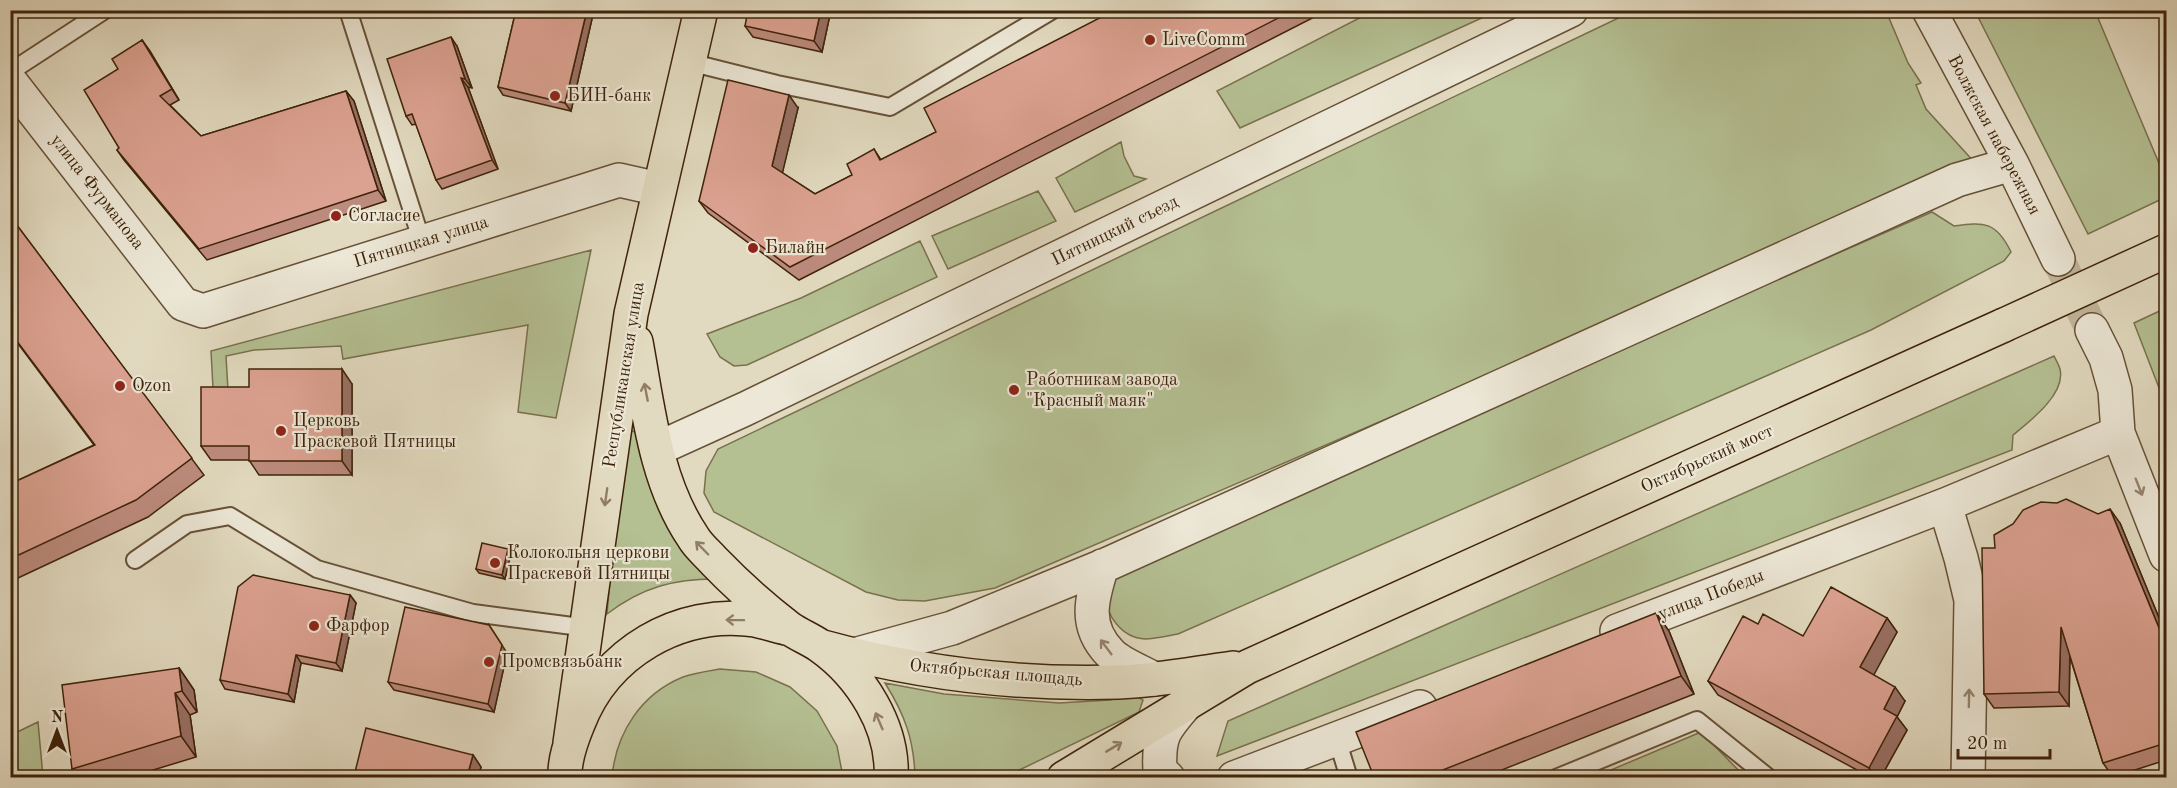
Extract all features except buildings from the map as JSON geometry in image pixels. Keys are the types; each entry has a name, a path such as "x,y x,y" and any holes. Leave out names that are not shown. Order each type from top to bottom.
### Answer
{"main road":[{"name":"Республиканская улица","path":"566,768 588,628 631,314 701,10"},
{"name":"Октябрьский мост","path":"1247,667 2166,250"},
{"name":"Октябрьская площадь","path":"631,314 657,449 678,512 694,540 732,580 792,630 820,646 848,670 870,700 885,734 892,770 891,777"},
{"name":"Октябрьская площадь","path":"566,768 585,705 608,672 638,646 675,628 714,619 754,620 792,630"},
{"name":"Октябрьская площадь","path":"820,646 854,655 941,671 1065,682 1121,682 1247,667"},
{"path":"1064,777 1247,667"}],"street":[{"name":"Пятницкий съезд","path":"657,449 756,404 1571,10"},
{"name":"Волжская набережная","path":"1929,10 2012,164 2058,259"},
{"name":"улица Фурманова","path":"10,81 183,304"},
{"path":"854,655 952,628 1102,566 1957,180 2012,164"},
{"name":"Пятницкая улица","path":"183,304 203,311 619,180 659,189"},
{"path":"2092,330 2106,358 2115,390 2118,433 2166,555"},
{"name":"улица Победы","path":"1591,641 1945,505 2118,433"},
{"path":"1945,505 1971,600 1968,777"},
{"path":"1102,566 1093,593 1092,627 1110,654 1154,679"},
{"path":"1234,777 1447,696"},
{"path":"1168,777 1160,770 1159,746 1167,725 1186,704"}],"lane":[{"path":"10,72 105,10"},
{"path":"348,10 422,242"},
{"path":"689,62 777,84 890,107 1053,10"},
{"path":"135,560 187,524 230,516 317,569 473,613 588,628"},
{"path":"1556,777 1697,720 1770,777"},
{"path":"1336,739 1350,777"}],"green space":[{"path":"1373,11 1497,11 1240,128 1217,91"},
{"path":"1633,11 1886,11 1908,63 1921,83 1916,85 1926,109 1976,164 995,588 925,601 898,600 866,592 714,512 704,493 706,471 718,449"},
{"path":"1975,11 2095,11 2166,180 2166,197 2088,234"},
{"path":"1121,142 1124,156 1134,176 1146,179 1075,212 1056,178"},
{"path":"1038,191 1056,221 948,269 932,236"},
{"path":"1932,212 1954,226 1981,224 1994,229 2000,234 2011,252 2004,261 1871,330 1178,634 1149,639 1137,638 1122,630 1111,617 1107,592 1120,567"},
{"path":"920,241 937,277 747,365 734,366 720,357 707,334 801,298"},
{"path":"591,250 556,418 518,412 528,325 343,359 341,346 254,350 226,356 228,390 213,388 211,351"},
{"path":"2166,308 2166,406 2134,323"},
{"path":"2054,356 2060,369 2058,388 2045,406 2013,435 2012,450 1217,756 1228,721"},
{"path":"633,431 640,435 720,579 689,580 660,586 633,597 607,614 623,435"},
{"path":"720,669 756,672 790,687 817,711 837,746 843,777 612,777 614,761 625,731 643,705 668,684 696,673"},
{"path":"885,683 944,694 1059,703 1110,700 1134,695 1143,700 1139,712 1005,777 915,777 913,751 907,728"},
{"path":"38,722 43,777 11,777 11,735"},
{"path":"1701,732 1745,777 1592,778"}],"tunnel":[{"path":"2058,259 2092,330"}],"place":[{"name":"LiveComm","path":"1150,40"},
{"name":"БИН-банк","path":"555,96"},
{"name":"Согласие","path":"336,216"},
{"name":"Билайн","path":"753,248"},
{"name":"Ozon","path":"120,386"},
{"name":"Работникам завода \"Красный маяк\"","path":"1014,390"},
{"name":"Церковь Праскевой Пятницы","path":"281,431"},
{"name":"Колокольня церкови Праскевой Пятницы","path":"495,563"},
{"name":"Фарфор","path":"314,626"},
{"name":"Промсвязьбанк","path":"489,662"}]}
